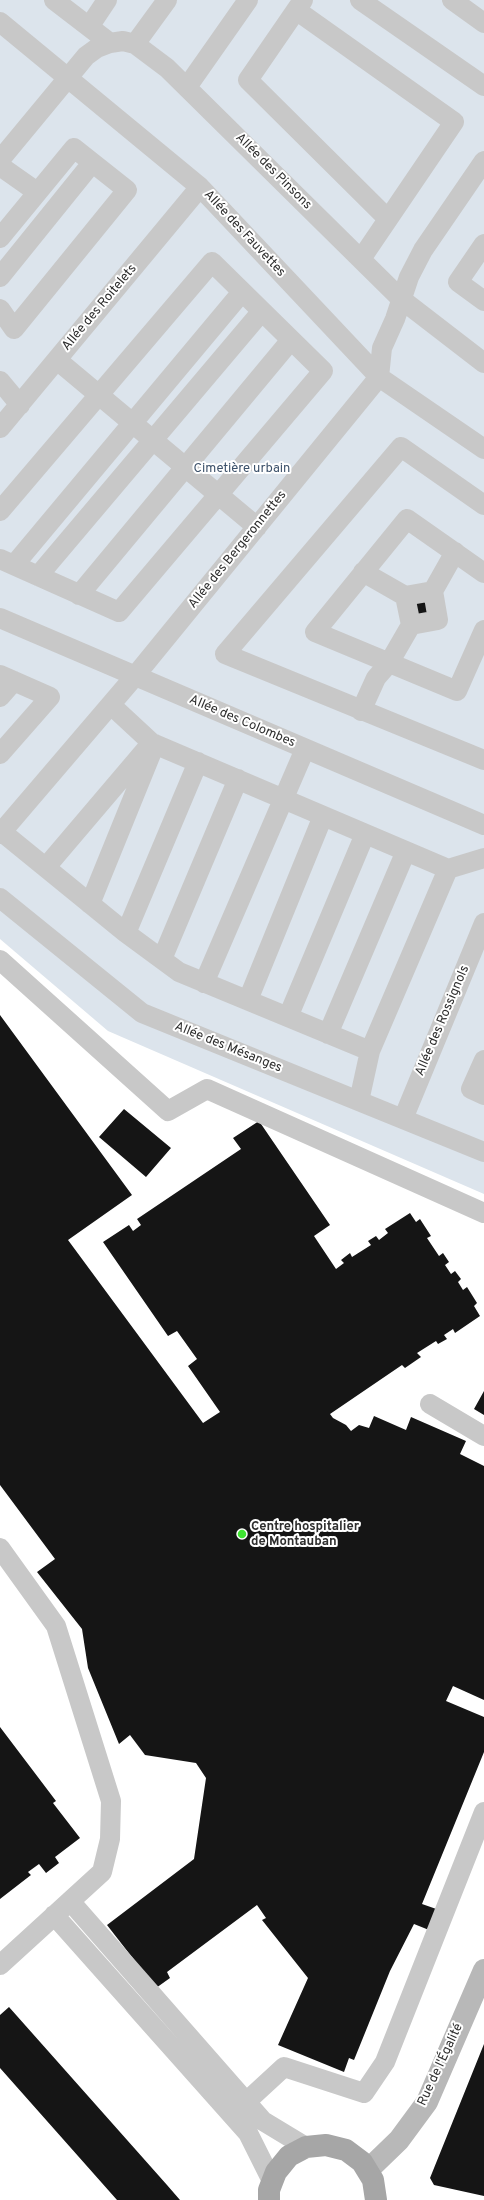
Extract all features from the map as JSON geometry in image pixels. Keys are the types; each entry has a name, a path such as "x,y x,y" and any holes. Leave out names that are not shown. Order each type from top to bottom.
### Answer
{"main road":[{"path":"270,2190 276,2172 289,2156 306,2147 326,2145 336,2146 354,2155 368,2170 373,2180 376,2200"}],"street":[{"name":"Rue de l'Égalité","path":"368,2170 399,2140 427,2102 484,1970"}],"lane":[{"path":"54,0 110,43"},
{"path":"89,27 107,0"},
{"path":"0,160 86,56 97,48 110,43 122,41 135,44 167,0"},
{"path":"187,87 248,0"},
{"path":"360,0 482,80"},
{"path":"452,0 482,17"},
{"path":"361,259 454,122 299,5 248,80 388,219"},
{"name":"Allée des Fauvettes","path":"0,22 200,187 379,377 484,449"},
{"name":"Allée des Pinsons","path":"135,44 167,68 187,87 401,299 484,363"},
{"path":"0,238 74,148 127,190 14,329 0,309"},
{"path":"379,377 382,348 401,299 423,250 484,161"},
{"path":"0,277 92,163"},
{"path":"0,166 37,192"},
{"name":"Allée des Roitelets","path":"0,428 200,187"},
{"path":"482,294 458,282 484,244"},
{"path":"0,511 212,262 323,371 120,612 7,562 132,424 242,292"},
{"path":"38,576 262,311"},
{"path":"79,595 291,340"},
{"path":"56,360 256,527"},
{"name":"Allée des Bergeronnettes","path":"1,833 111,705 379,377"},
{"path":"0,381 20,405"},
{"path":"484,505 401,447 225,654 361,711 484,760"},
{"path":"484,573 407,519 314,632 457,691 484,630"},
{"path":"411,625 438,620 433,591 455,552"},
{"path":"363,572 405,596 433,591"},
{"path":"361,711 376,678 389,663 411,625 405,596"},
{"name":"Allée des Colombes","path":"0,618 484,825"},
{"path":"0,697 7,678 50,697 0,754"},
{"path":"111,705 154,744 448,869 484,858"},
{"path":"46,867 154,744"},
{"path":"90,904 154,744"},
{"path":"204,983 282,798 305,749"},
{"path":"126,933 198,762"},
{"path":"162,959 238,779"},
{"path":"248,1000 323,816"},
{"path":"1,833 46,867 126,933 179,972 370,1051"},
{"path":"288,1017 365,834"},
{"path":"328,1034 406,851"},
{"path":"358,1101 370,1051 448,869"},
{"name":"Allée des Mésanges","path":"0,898 142,1013 484,1152"},
{"name":"Allée des Rossignols","path":"403,1119 484,923"},
{"path":"0,960 168,1111 206,1088 484,1213"},
{"path":"484,1060 471,1089 484,1094"},
{"path":"430,1404 484,1436"},
{"path":"0,1548 56,1626 111,1801 110,1839 102,1872 0,1965"},
{"path":"246,2102 284,2067 364,2093 385,2062 484,1812"},
{"path":"70,1901 263,2121 306,2147"},
{"path":"54,1916 248,2133 270,2190"}],"green space":[{"name":"Cimetière urbain","path":"0,0 484,0 484,1194 108,1031 0,939"}],"building":[{"path":"421,594 435,604 424,621 410,612"},
{"path":"0,1015 132,1195 68,1240 203,1423 220,1412 188,1366 197,1359 177,1331 168,1336 103,1242 129,1225 133,1231 141,1225 137,1219 241,1149 233,1138 259,1121 330,1225 314,1236 336,1269 344,1263 341,1260 350,1253 352,1257 371,1245 368,1241 376,1236 379,1240 388,1233 385,1229 410,1213 416,1222 420,1219 431,1236 427,1238 439,1256 443,1253 449,1262 445,1265 451,1274 455,1271 461,1279 458,1282 463,1290 467,1287 477,1303 474,1306 480,1316 455,1333 453,1329 444,1335 447,1339 438,1344 436,1341 417,1353 421,1357 405,1368 402,1365 330,1414 333,1418 346,1425 351,1431 359,1425 369,1428 374,1416 406,1430 411,1417 466,1441 460,1454 484,1466 484,1700 453,1686 446,1701 484,1717 484,1752 422,1904 442,1911 434,1932 414,1924 390,1971 354,2060 349,2058 344,2072 278,2045 308,1978 262,1920 266,1918 257,1905 167,1972 170,1978 156,1988 107,1925 194,1859 206,1778 196,1763 145,1755 130,1735 119,1744 88,1668 82,1629 37,1572 55,1559 0,1485"},
{"path":"124,1109 171,1148 146,1177 99,1137"},
{"path":"484,1391 484,1415 474,1409"},
{"path":"0,1727 56,1801 53,1803 80,1838 55,1857 59,1863 46,1873 39,1864 28,1872 31,1875 0,1899"},
{"path":"9,2007 180,2200 117,2200 0,2068 0,2015"},
{"path":"484,2044 484,2196 434,2185 430,2178"}],"place":[{"name":"Centre hospitalier de Montauban","path":"242,1534"}]}
